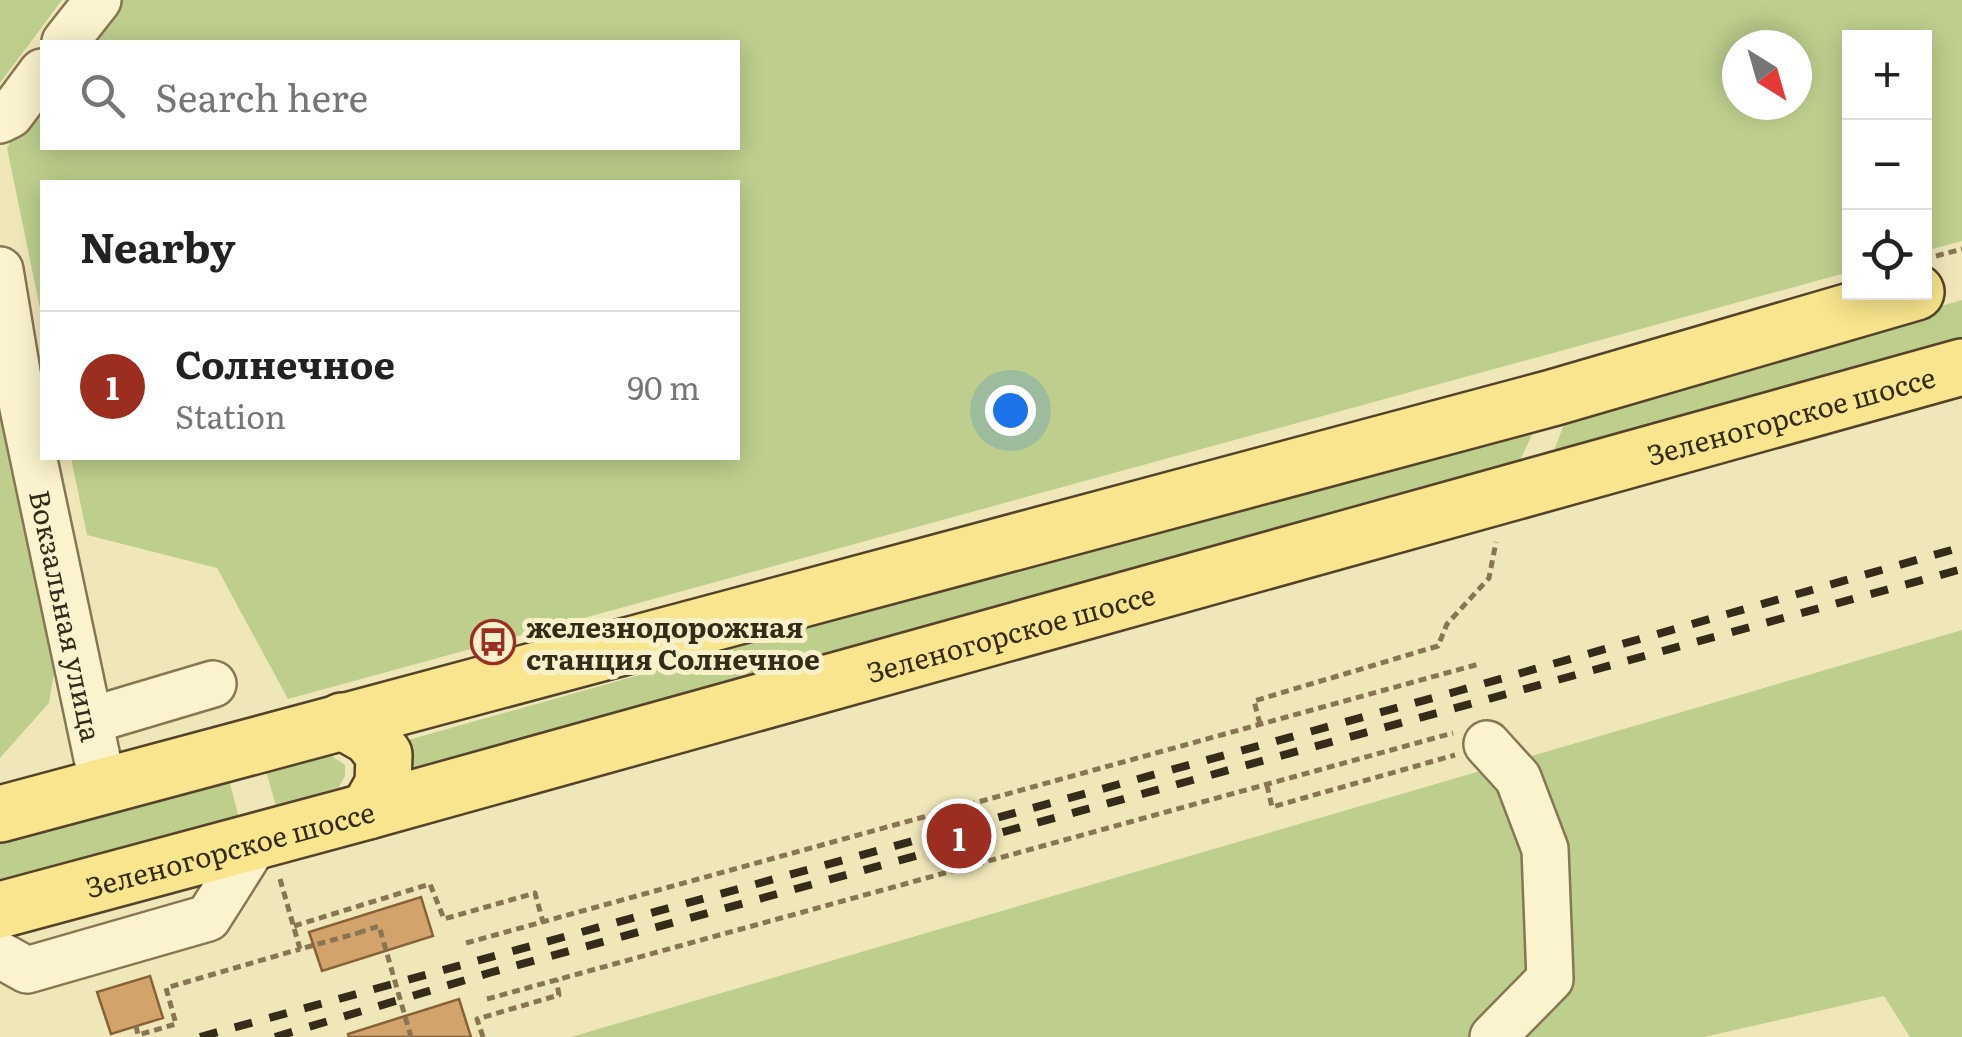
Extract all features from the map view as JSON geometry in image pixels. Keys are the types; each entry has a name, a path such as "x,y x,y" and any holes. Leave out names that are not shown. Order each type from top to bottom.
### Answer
{"main road":[{"path":"1932,288 1962,279"},
{"path":"0,814 1552,398 1889,300"},
{"name":"Зеленогорское шоссе","path":"0,910 1962,366"},
{"path":"342,721 370,738 384,755 383,784 368,811"}],"street":[{"path":"67,40 98,0"},
{"path":"0,120 10,115 40,75"},
{"name":"Вокзальная улица","path":"0,270 23,408 103,786"},
{"path":"92,720 213,684"},
{"path":"1470,738 1518,778 1545,849 1550,979 1493,1037"},
{"path":"0,955 27,970 208,918 262,840"}],"path":[{"path":"1932,258 1962,249"},
{"path":"1260,724 1254,700 1438,646 1447,624 1489,578 1498,533"},
{"path":"466,943 1479,664"},
{"path":"1266,784 1272,808 1470,738"},
{"path":"487,999 1266,784 1470,738"},
{"path":"262,840 300,949"},
{"path":"294,926 430,884 444,919 535,893 543,922"},
{"path":"136,1026 138,1035 176,1024 166,988 379,926 411,1037"},
{"path":"483,1037 477,1018 560,995 556,979"}],"green space":[{"path":"0,0 62,0 0,83"},
{"path":"110,0 1962,0 1962,241 1932,249 1932,30 1842,30 1842,274 288,699 217,568 87,535 71,460 740,460 740,180 40,180 40,308 7,148 40,91 40,150 740,150 740,40 79,40"},
{"path":"1962,300 1962,347 1551,459 1568,413"},
{"path":"0,382 58,649 49,703 0,758"},
{"path":"1538,422 1516,469 409,777 412,765 401,742"},
{"path":"1962,630 1962,1037 1910,1037 1884,996 1704,1037 571,1037"},
{"path":"326,752 345,765 339,787 276,806 266,771"},
{"path":"229,779 239,818 0,883 0,843"}],"building":[{"path":"421,897 433,936 322,971 309,932"},
{"path":"150,976 163,1018 111,1034 97,992"},
{"path":"459,999 471,1037 348,1034"}],"railway":[{"path":"200,1037 1458,691 1962,547"},
{"path":"275,1037 489,973 1962,569"}],"place":[{"name":"железнодорожная станция Солнечное","path":"493,642"},
{"name":"Солнечное","path":"959,836"}]}
